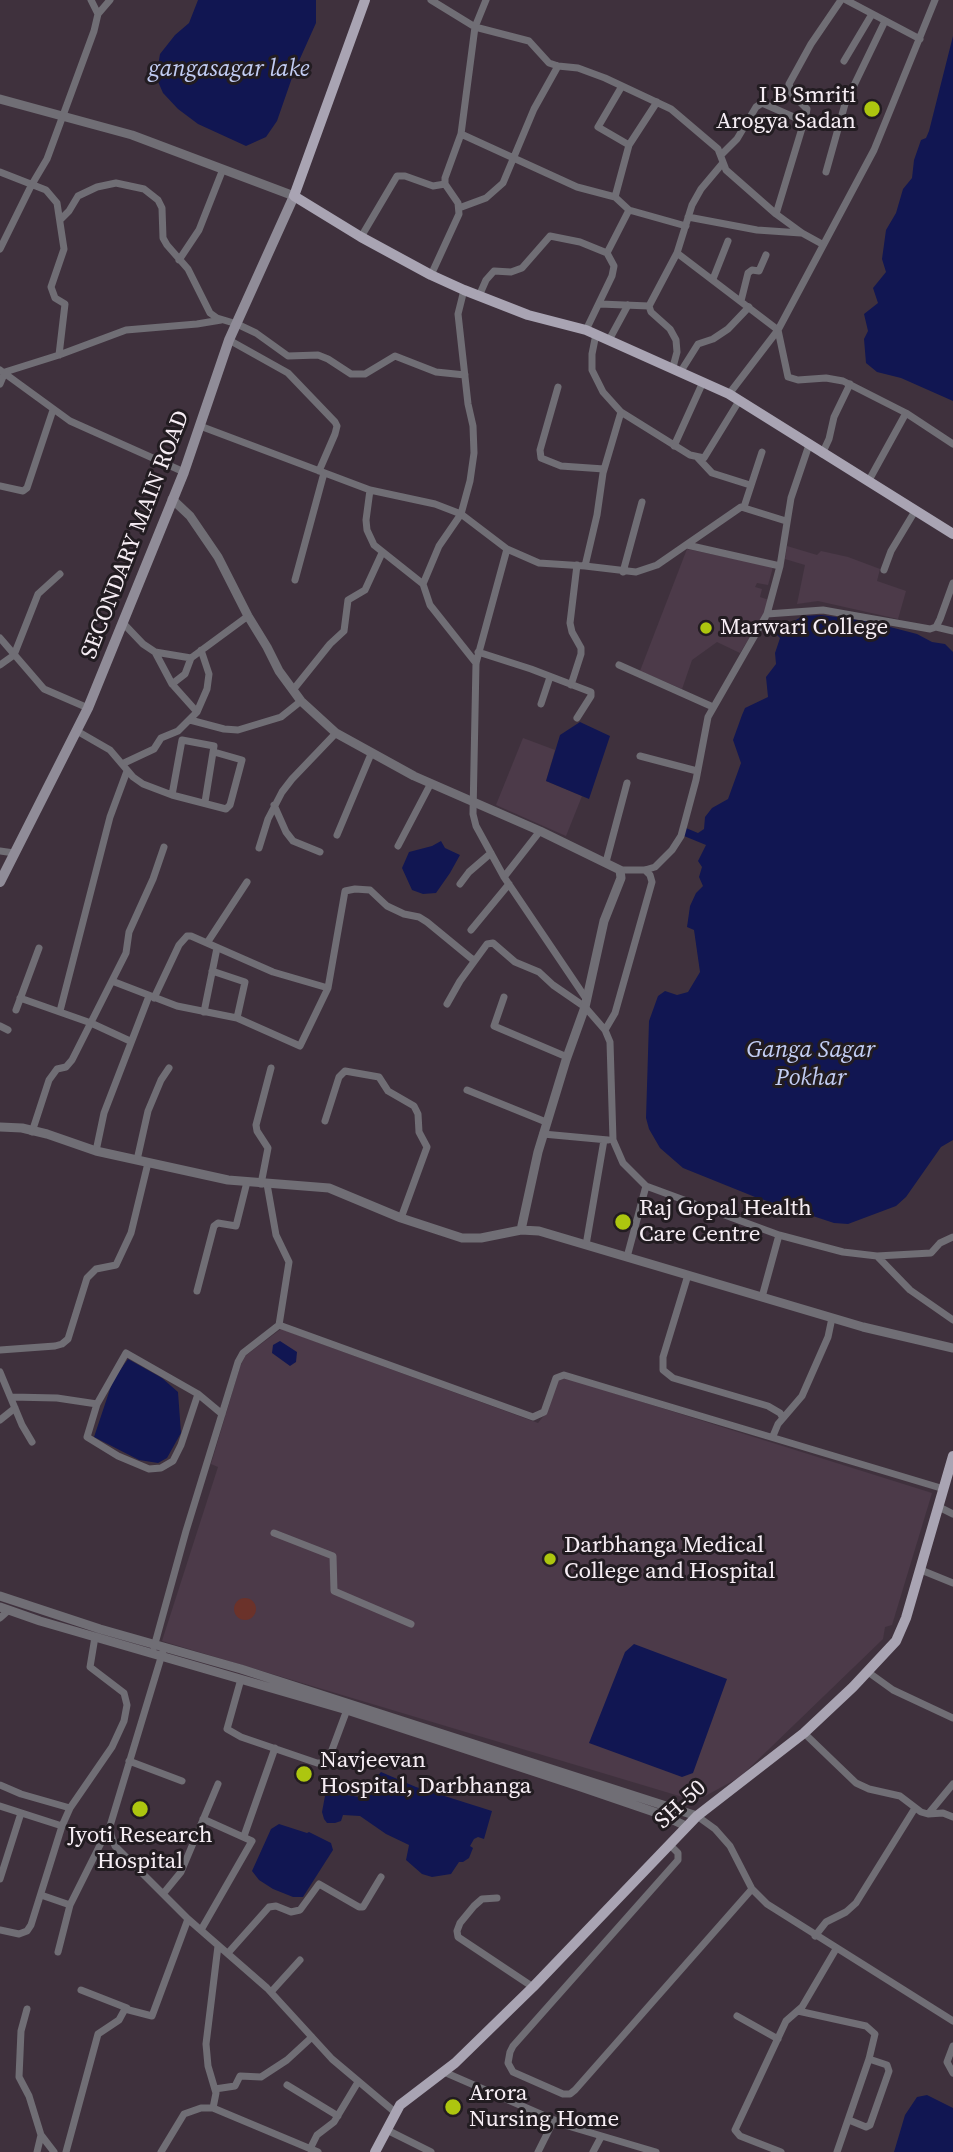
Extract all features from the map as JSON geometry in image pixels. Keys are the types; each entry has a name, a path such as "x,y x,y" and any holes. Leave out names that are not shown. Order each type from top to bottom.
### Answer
{"main road":[{"path":"365,0 294,196 431,275 528,315 591,332 729,394 953,534"},
{"name":"SECONDARY MAIN ROAD","path":"0,882 89,708 184,472 229,340 294,196"},
{"name":"SH-50","path":"375,2152 400,2105 443,2072 533,1987 686,1826 804,1733 868,1672 901,1633 953,1456"}],"street":[{"path":"91,0 97,14"},
{"path":"0,249 30,186 47,159 94,30 97,14 110,0"},
{"path":"431,0 475,27 526,40 545,61 558,66 578,68 657,102 690,124 722,154"},
{"path":"431,275 458,220 459,208 446,184 446,174 461,134 475,27 486,0"},
{"path":"776,214 807,109 792,94 789,84 811,44 844,0 920,39"},
{"path":"729,394 778,330 874,150 934,0"},
{"path":"844,61 872,14"},
{"path":"826,172 845,104 886,21"},
{"path":"459,208 486,198 498,189 514,159 534,109 558,66"},
{"path":"622,86 598,127 629,145"},
{"path":"0,99 132,135 294,196"},
{"path":"615,197 629,145 657,102"},
{"path":"805,122 762,103 756,107 737,139 722,154 722,163 726,170 776,214 822,244"},
{"path":"461,134 577,187 615,197 629,210 687,222 802,233"},
{"path":"677,369 676,340 670,329 651,312 649,306 677,253 701,189 722,163"},
{"path":"179,260 199,230 223,169"},
{"path":"0,172 30,186 46,190 57,203 64,250 51,287 55,298 65,304 59,355"},
{"path":"361,237 397,176 405,176 433,186 446,184"},
{"path":"61,219 78,196 97,187 116,183 144,189 158,200 162,208 163,238 166,245 188,269 210,313 222,320 256,333 288,356 318,355 351,374 365,374 395,356 436,372 466,375"},
{"path":"607,253 629,210"},
{"path":"480,296 486,280 494,271 511,272 522,268 550,236 580,242 607,253 614,270 591,332 592,370 603,392 621,411 674,446 698,458 712,473 750,485"},
{"path":"713,279 728,241"},
{"path":"677,253 778,330 788,377 798,380 836,379 850,384 906,413 953,444"},
{"path":"741,301 748,273 750,270 761,269 766,255"},
{"path":"423,584 439,546 461,514 474,453 458,314 464,290"},
{"path":"600,304 649,306"},
{"path":"609,340 628,305"},
{"path":"677,369 698,344 728,330 749,307"},
{"path":"2,371 59,355 126,330 222,320"},
{"path":"229,340 288,373 337,426 321,472 295,580"},
{"path":"0,384 2,371"},
{"path":"2,371 70,421 184,472"},
{"path":"674,446 704,382"},
{"path":"822,453 829,439 834,417 850,384"},
{"path":"558,387 540,450 541,458 561,466 604,469"},
{"path":"698,458 707,456 740,401"},
{"path":"0,486 19,490 27,488 53,410"},
{"path":"571,685 581,648 570,623 604,469 621,411"},
{"path":"868,482 906,413"},
{"path":"200,426 370,490 435,504 461,514 507,549 539,563 623,572 647,570 687,545 733,510 744,507 786,521"},
{"path":"172,499 190,516 218,557 279,671 301,701 336,733 371,754 431,783 620,870 645,870 663,861 681,836 705,729 713,707 767,614 780,566 786,521 809,445"},
{"path":"744,507 762,452"},
{"path":"370,490 367,530 374,545 423,584 430,604 476,663"},
{"path":"623,572 642,502"},
{"path":"884,570 891,551 915,511"},
{"path":"687,545 780,566"},
{"path":"507,549 476,663 473,802 476,826 504,877 606,1030 611,1056 609,1140 586,1245"},
{"path":"293,690 344,631 348,600 365,590 382,552"},
{"path":"0,665 14,655 38,594 60,574"},
{"path":"936,627 953,585"},
{"path":"767,614 823,610 920,628 936,627 953,631"},
{"path":"172,684 185,674 191,657 248,617"},
{"path":"123,623 143,644 155,652 191,657"},
{"path":"0,638 44,689 89,708"},
{"path":"60,1011 124,767 149,752 160,738 178,731 197,712 207,689 209,674 201,650"},
{"path":"155,652 172,684 197,712"},
{"path":"478,652 591,692 592,696 578,718"},
{"path":"618,664 713,707"},
{"path":"541,704 550,677"},
{"path":"190,720 238,730 281,717 301,701"},
{"path":"77,731 104,746 143,784 172,795 221,808 228,807 242,760 214,752"},
{"path":"259,848 274,805 292,779 336,733"},
{"path":"172,795 182,740 214,746 205,802"},
{"path":"337,835 371,754"},
{"path":"640,756 697,771"},
{"path":"398,846 431,783"},
{"path":"606,862 627,783"},
{"path":"274,805 289,837 297,844 320,852"},
{"path":"504,877 540,831"},
{"path":"32,1132 49,1080 57,1069 66,1067 72,1060 126,953 129,932 164,847"},
{"path":"0,851 14,853"},
{"path":"460,884 469,872 491,853"},
{"path":"521,1230 546,1122 586,1003 604,920 621,878 620,870"},
{"path":"606,1030 615,1013 652,882 645,870"},
{"path":"207,943 247,881"},
{"path":"471,930 509,884"},
{"path":"112,981 177,1006 237,1018 300,1046 328,988 345,891 355,889 370,890 387,906 419,917 469,957 476,959"},
{"path":"96,1151 104,1113 130,1041 183,940 191,936 273,972 328,988"},
{"path":"447,1004 486,944 493,943 515,962 540,972 553,985 586,1003"},
{"path":"16,1010 39,948"},
{"path":"204,1012 217,948"},
{"path":"212,971 245,982 237,1018"},
{"path":"504,997 494,1026 567,1057"},
{"path":"20,998 91,1023 130,1041"},
{"path":"137,1160 148,1111 169,1068"},
{"path":"58,1952 69,1905 110,1826 233,1374 243,1353 279,1325 289,1262 276,1235 264,1184 268,1148 256,1125 271,1068"},
{"path":"325,1121 339,1077 345,1071 379,1077 388,1091 414,1105 418,1114 419,1132 426,1147 401,1218"},
{"path":"467,1090 546,1122"},
{"path":"0,1126 47,1134 96,1151 206,1176 264,1184 329,1188 401,1218 462,1238 481,1238 521,1230 539,1231 832,1318 953,1348"},
{"path":"543,1134 609,1140"},
{"path":"609,1140 623,1163 646,1186 779,1235 842,1252 877,1256 931,1253 940,1243 953,1237"},
{"path":"0,1350 62,1345 68,1339 87,1278 96,1269 116,1265 131,1233 148,1163"},
{"path":"197,1291 214,1226 218,1223 236,1226 247,1182"},
{"path":"627,1257 646,1186"},
{"path":"762,1297 779,1235"},
{"path":"877,1256 918,1296 953,1320"},
{"path":"688,1275 663,1357 663,1370 673,1378 768,1406 783,1418"},
{"path":"773,1436 783,1418 802,1396 828,1337 832,1318"},
{"path":"279,1325 533,1417 544,1412 556,1378 564,1375 944,1489"},
{"path":"198,1394 173,1461 161,1468 149,1468 118,1456 87,1437 97,1404 126,1353 198,1394 222,1414"},
{"path":"1,1376 32,1442"},
{"path":"11,1397 57,1398 97,1404"},
{"path":"0,1420 15,1408"},
{"path":"939,1507 953,1514"},
{"path":"274,1534 333,1556 334,1591 411,1624"},
{"path":"921,1570 953,1583"},
{"path":"0,1596 95,1637 242,1669 347,1708"},
{"path":"0,1618 4,1608 158,1650 241,1679 347,1708 356,1705 403,1726 660,1814 686,1826"},
{"path":"0,1930 19,1934 27,1931 70,1808 112,1747 127,1712 124,1693 90,1669 95,1637"},
{"path":"868,1672 893,1690 953,1718"},
{"path":"241,1679 227,1729 241,1737 323,1763 329,1758 347,1708"},
{"path":"403,1726 697,1816 715,1829 730,1846 752,1889 768,1905 953,2021"},
{"path":"804,1733 856,1783 900,1796 928,1814 943,1813 953,1817"},
{"path":"244,1836 275,1748"},
{"path":"129,1761 181,1781"},
{"path":"163,1894 180,1872 218,1784"},
{"path":"928,1814 953,1784"},
{"path":"0,1785 70,1808"},
{"path":"0,1806 62,1826"},
{"path":"815,1936 826,1922 846,1912 856,1903 915,1808"},
{"path":"0,1879 21,1813"},
{"path":"201,1930 251,1845 251,1839 203,1819"},
{"path":"110,1826 115,1846 188,1919 271,1992 358,2082 396,2113"},
{"path":"670,1844 678,1853 678,1860 513,2046 508,2063 513,2072 563,2094 570,2094 752,1889"},
{"path":"228,1953 269,1907 276,1906 291,1912 300,1910 321,1884 363,1908 381,1877"},
{"path":"41,1895 69,1905"},
{"path":"497,1898 482,1899 474,1906 458,1927 458,1937 533,1987"},
{"path":"81,1990 150,2017 154,2014 188,1919"},
{"path":"213,2108 216,2100 215,2089 206,2052 218,1946"},
{"path":"781,2152 740,2136 735,2130 786,2021 798,2011 836,1949"},
{"path":"271,1992 300,1959"},
{"path":"66,2152 96,2038 101,2031 119,2020 127,2008"},
{"path":"27,2009 22,2031 19,2077 29,2096 41,2135 54,2152"},
{"path":"798,2011 872,2029 875,2040 837,2152"},
{"path":"737,2016 778,2039"},
{"path":"215,2089 235,2085 243,2075 261,2077 287,2060 312,2037"},
{"path":"953,2046 947,2062 953,2073"},
{"path":"849,2120 866,2127 870,2125 889,2071 887,2065 869,2059"},
{"path":"443,2072 554,2120 601,2137 656,2152"},
{"path":"161,2152 184,2113 201,2108 213,2108 314,2151 317,2135 331,2126 358,2082"},
{"path":"287,2085 338,2116"},
{"path":"538,2152 554,2120"},
{"path":"387,2130 431,2152"},
{"path":"37,2152 41,2135"},
{"path":"593,2152 601,2137"}],"shaded area":[{"name":"Marwari College","path":"787,546 817,555 821,551 848,557 880,569 877,581 906,591 898,619 818,601 797,604 805,565 785,559"},
{"name":"Marwari College","path":"687,549 773,567 768,585 757,583 755,587 762,589 760,597 769,600 764,614 740,653 717,642 692,660 682,689 640,671"},
{"path":"523,738 555,750 546,781 582,796 566,836 496,805"},
{"name":"Darbhanga Medical College and Hospital","path":"281,1329 538,1423 546,1413 558,1381 566,1378 932,1493 892,1625 885,1627 883,1639 740,1777 696,1801 162,1641 218,1467 211,1464 240,1367 245,1356"},
{"path":"245,1598 253,1601 256,1609 253,1617 245,1620 237,1617 234,1609 237,1601"}],"water":[{"name":"gangasagar lake","path":"198,0 316,0 316,23 294,72 277,121 266,137 246,146 198,124 178,109 163,93 156,77 160,54 189,23"},
{"path":"953,36 953,401 901,378 877,372 866,363 864,339 868,331 864,314 878,303 873,288 886,272 882,259 886,230 896,213 903,189 912,178 914,160 921,140 926,138 929,131"},
{"name":"Ganga Sagar Pokhar","path":"821,615 867,621 917,634 932,642 945,644 953,652 953,1140 941,1147 906,1197 896,1206 848,1224 834,1223 755,1197 683,1168 660,1148 646,1118 649,1021 658,996 665,991 677,995 688,992 700,972 694,930 687,927 690,906 703,886 699,877 702,867 698,861 706,845 684,836 686,828 698,833 704,829 705,817 712,808 728,799 741,763 733,740 742,715 745,708 768,697 766,677 776,664 775,653 780,638 774,632 803,616"},
{"path":"580,722 610,736 589,799 546,781 560,735"},
{"path":"441,841 445,848 460,855 450,873 436,893 423,894 412,890 402,868 409,852"},
{"path":"280,1341 297,1352 296,1362 290,1366 272,1353 273,1345"},
{"path":"128,1359 162,1378 178,1392 181,1433 167,1458 158,1463 139,1460 94,1437 113,1380"},
{"path":"634,1644 727,1679 693,1773 682,1777 589,1743 625,1652"},
{"path":"381,1772 416,1787 492,1811 484,1839 474,1839 469,1858 459,1862 451,1874 432,1877 422,1874 406,1860 409,1845 386,1834 360,1816 343,1815 341,1821 335,1823 327,1823 324,1819 322,1812 325,1796 333,1793 367,1798 372,1782"},
{"path":"279,1824 309,1832 331,1843 333,1850 303,1897 293,1897 273,1889 259,1880 252,1871 271,1829"},
{"path":"927,2095 953,2108 953,2152 894,2152 905,2115 917,2097"}],"place":[{"name":"I B Smriti Arogya Sadan","path":"872,109"},
{"name":"Marwari College","path":"706,628"},
{"name":"Raj Gopal Health Care Centre","path":"623,1222"},
{"name":"Darbhanga Medical College and Hospital","path":"550,1559"},
{"name":"Navjeevan Hospital, Darbhanga","path":"304,1774"},
{"name":"Jyoti Research Hospital","path":"140,1809"},
{"name":"Arora Nursing Home","path":"453,2107"}]}
